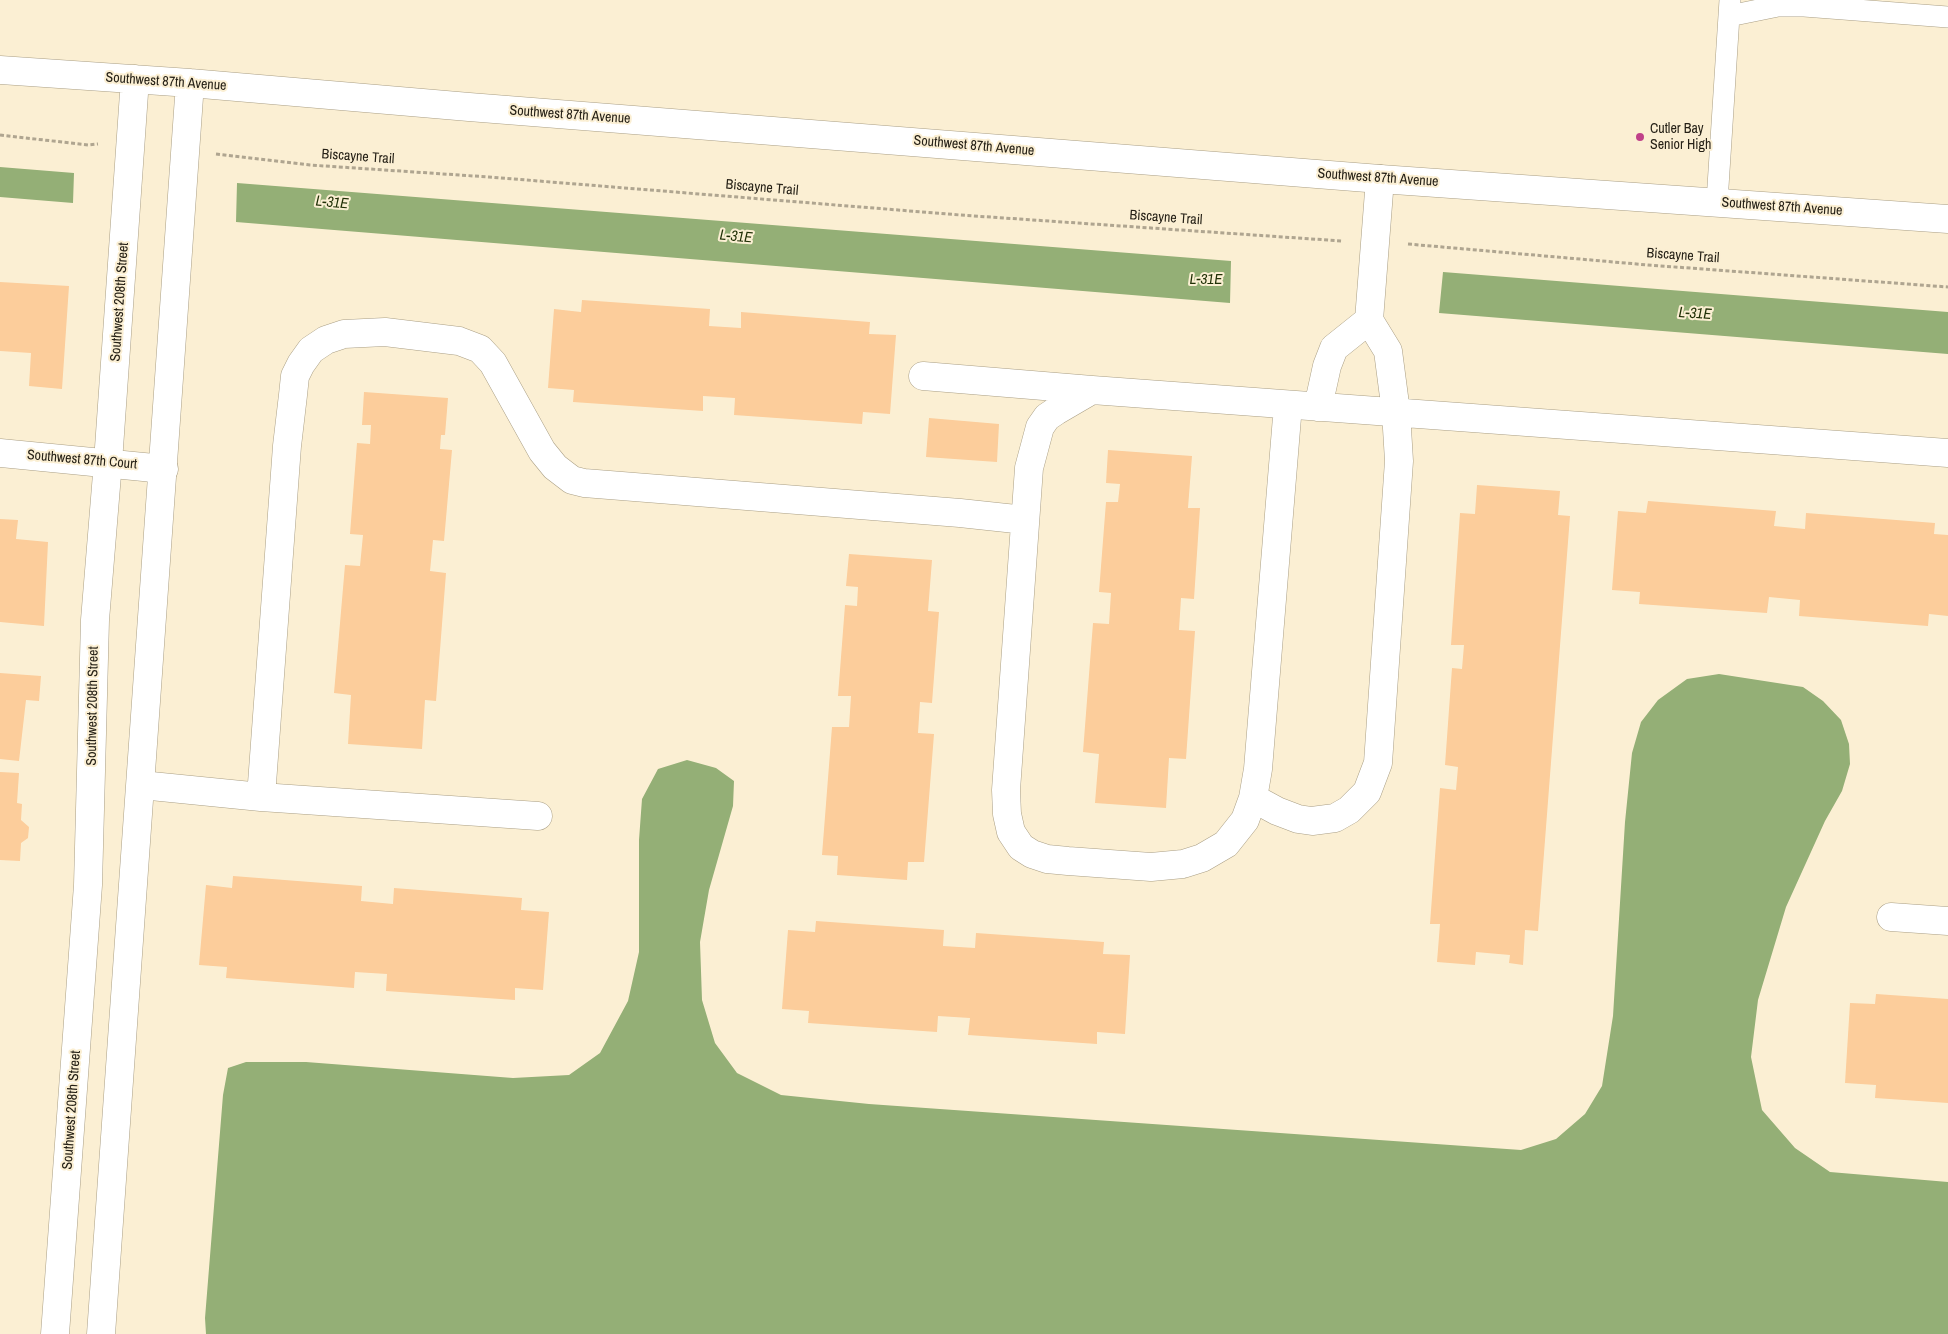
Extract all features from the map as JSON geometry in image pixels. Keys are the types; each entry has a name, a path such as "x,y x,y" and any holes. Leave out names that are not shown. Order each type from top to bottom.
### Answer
{"street":[{"name":"Southwest 87th Avenue","path":"0,70 135,78 469,107 1380,179 1948,219"},
{"name":"Southwest 208th Street","path":"55,1334 88,885 95,620 135,78"},
{"path":"101,1334 190,83"},
{"path":"1253,798 1277,811 1298,819 1312,821 1335,818 1349,810 1367,792 1378,763 1398,461 1396,412 1388,351 1369,320 1380,179"},
{"path":"1318,407 1327,366 1334,348 1369,320"},
{"path":"261,797 287,446 295,376 311,350 326,340 344,334 385,332 459,341 480,349 506,384 542,451 555,467 572,480 578,482 960,512 1025,520"},
{"path":"923,376 1948,454"},
{"path":"1092,390 1056,410 1040,427 1029,468 1006,790 1007,814 1011,832 1021,847 1032,854 1054,860 1152,867 1183,864 1202,858 1226,844 1245,820 1253,798 1258,769 1288,405"},
{"name":"Southwest 87th Court","path":"0,453 164,468"},
{"path":"141,785 261,797 538,816"},
{"path":"1891,917 1948,921"}],"lane":[{"path":"1717,202 1730,8 1804,6 1948,17"}],"path":[{"path":"0,135 88,145 101,144"},
{"name":"Biscayne Trail","path":"209,153 310,165 489,177 960,215 1321,240"},
{"name":"Biscayne Trail","path":"1417,245 1648,265 1948,287"}],"water":[{"path":"0,167 74,173 73,203 0,197"},
{"name":"L-31E","path":"237,183 1231,261 1230,303 236,222"},
{"name":"L-31E","path":"1443,272 1948,312 1948,354 1439,313"},
{"path":"1719,674 1803,687 1823,701 1841,720 1849,744 1850,764 1842,791 1825,821 1786,907 1758,1000 1751,1057 1762,1110 1795,1148 1830,1172 1948,1182 1948,1334 206,1334 205,1318 223,1095 228,1068 246,1062 306,1062 513,1078 569,1075 600,1053 628,1001 639,952 639,840 642,799 658,769 687,760 716,768 734,781 733,806 709,890 700,942 702,1000 715,1043 737,1073 781,1095 869,1104 1521,1150 1556,1139 1585,1114 1602,1086 1613,1016 1625,822 1632,753 1641,722 1658,700 1687,679"}],"building":[{"path":"0,282 69,286 62,389 29,386 31,353 0,351"},
{"path":"582,300 710,309 709,326 741,328 741,312 870,322 869,334 896,335 890,414 863,412 862,424 734,415 735,398 703,396 703,411 573,402 574,390 548,388 554,309 581,312"},
{"path":"364,392 448,398 445,435 441,435 440,449 452,450 444,541 433,540 430,571 446,573 436,701 425,700 422,749 348,744 351,695 334,693 345,565 360,566 363,535 350,534 357,443 370,444 371,425 362,425"},
{"path":"929,418 999,424 997,462 926,457"},
{"path":"1108,450 1192,456 1188,508 1200,508 1194,599 1181,598 1179,630 1195,631 1186,759 1169,758 1166,808 1095,803 1099,754 1083,752 1093,623 1109,624 1111,593 1099,592 1106,502 1118,502 1120,484 1106,483"},
{"path":"1477,485 1560,491 1558,515 1570,516 1538,931 1525,930 1523,965 1509,963 1510,955 1476,952 1475,965 1437,962 1440,924 1430,924 1440,788 1456,790 1458,767 1445,765 1452,668 1462,669 1464,645 1451,645 1460,513 1475,514"},
{"path":"1648,501 1776,511 1774,526 1805,529 1806,513 1935,523 1934,534 1948,535 1948,616 1929,614 1928,626 1799,616 1800,600 1769,597 1767,613 1639,604 1640,592 1612,590 1618,511 1646,513"},
{"path":"0,519 18,520 16,539 48,542 44,626 0,622"},
{"path":"849,554 932,560 928,611 939,612 932,703 920,702 918,733 934,734 924,862 908,862 907,880 837,875 838,856 822,855 832,727 849,727 851,696 838,696 845,605 857,606 858,587 846,586"},
{"path":"0,673 41,676 39,701 26,700 19,761 0,759"},
{"path":"0,772 19,773 17,803 22,804 21,820 29,827 28,838 21,843 20,861 0,860"},
{"path":"233,876 362,886 361,901 393,904 394,888 522,898 521,910 549,912 543,990 515,988 515,1000 386,991 387,974 355,972 354,988 226,978 227,967 199,965 206,885 232,888"},
{"path":"816,921 944,930 943,946 975,948 976,933 1104,942 1103,954 1130,955 1125,1034 1097,1032 1097,1044 968,1035 970,1018 938,1016 937,1032 808,1023 809,1011 782,1009 788,930 815,932"},
{"path":"1876,994 1948,999 1948,1103 1875,1098 1876,1085 1845,1083 1850,1003 1875,1004"}],"place":[{"name":"Cutler Bay Senior High","path":"1640,137"}]}
